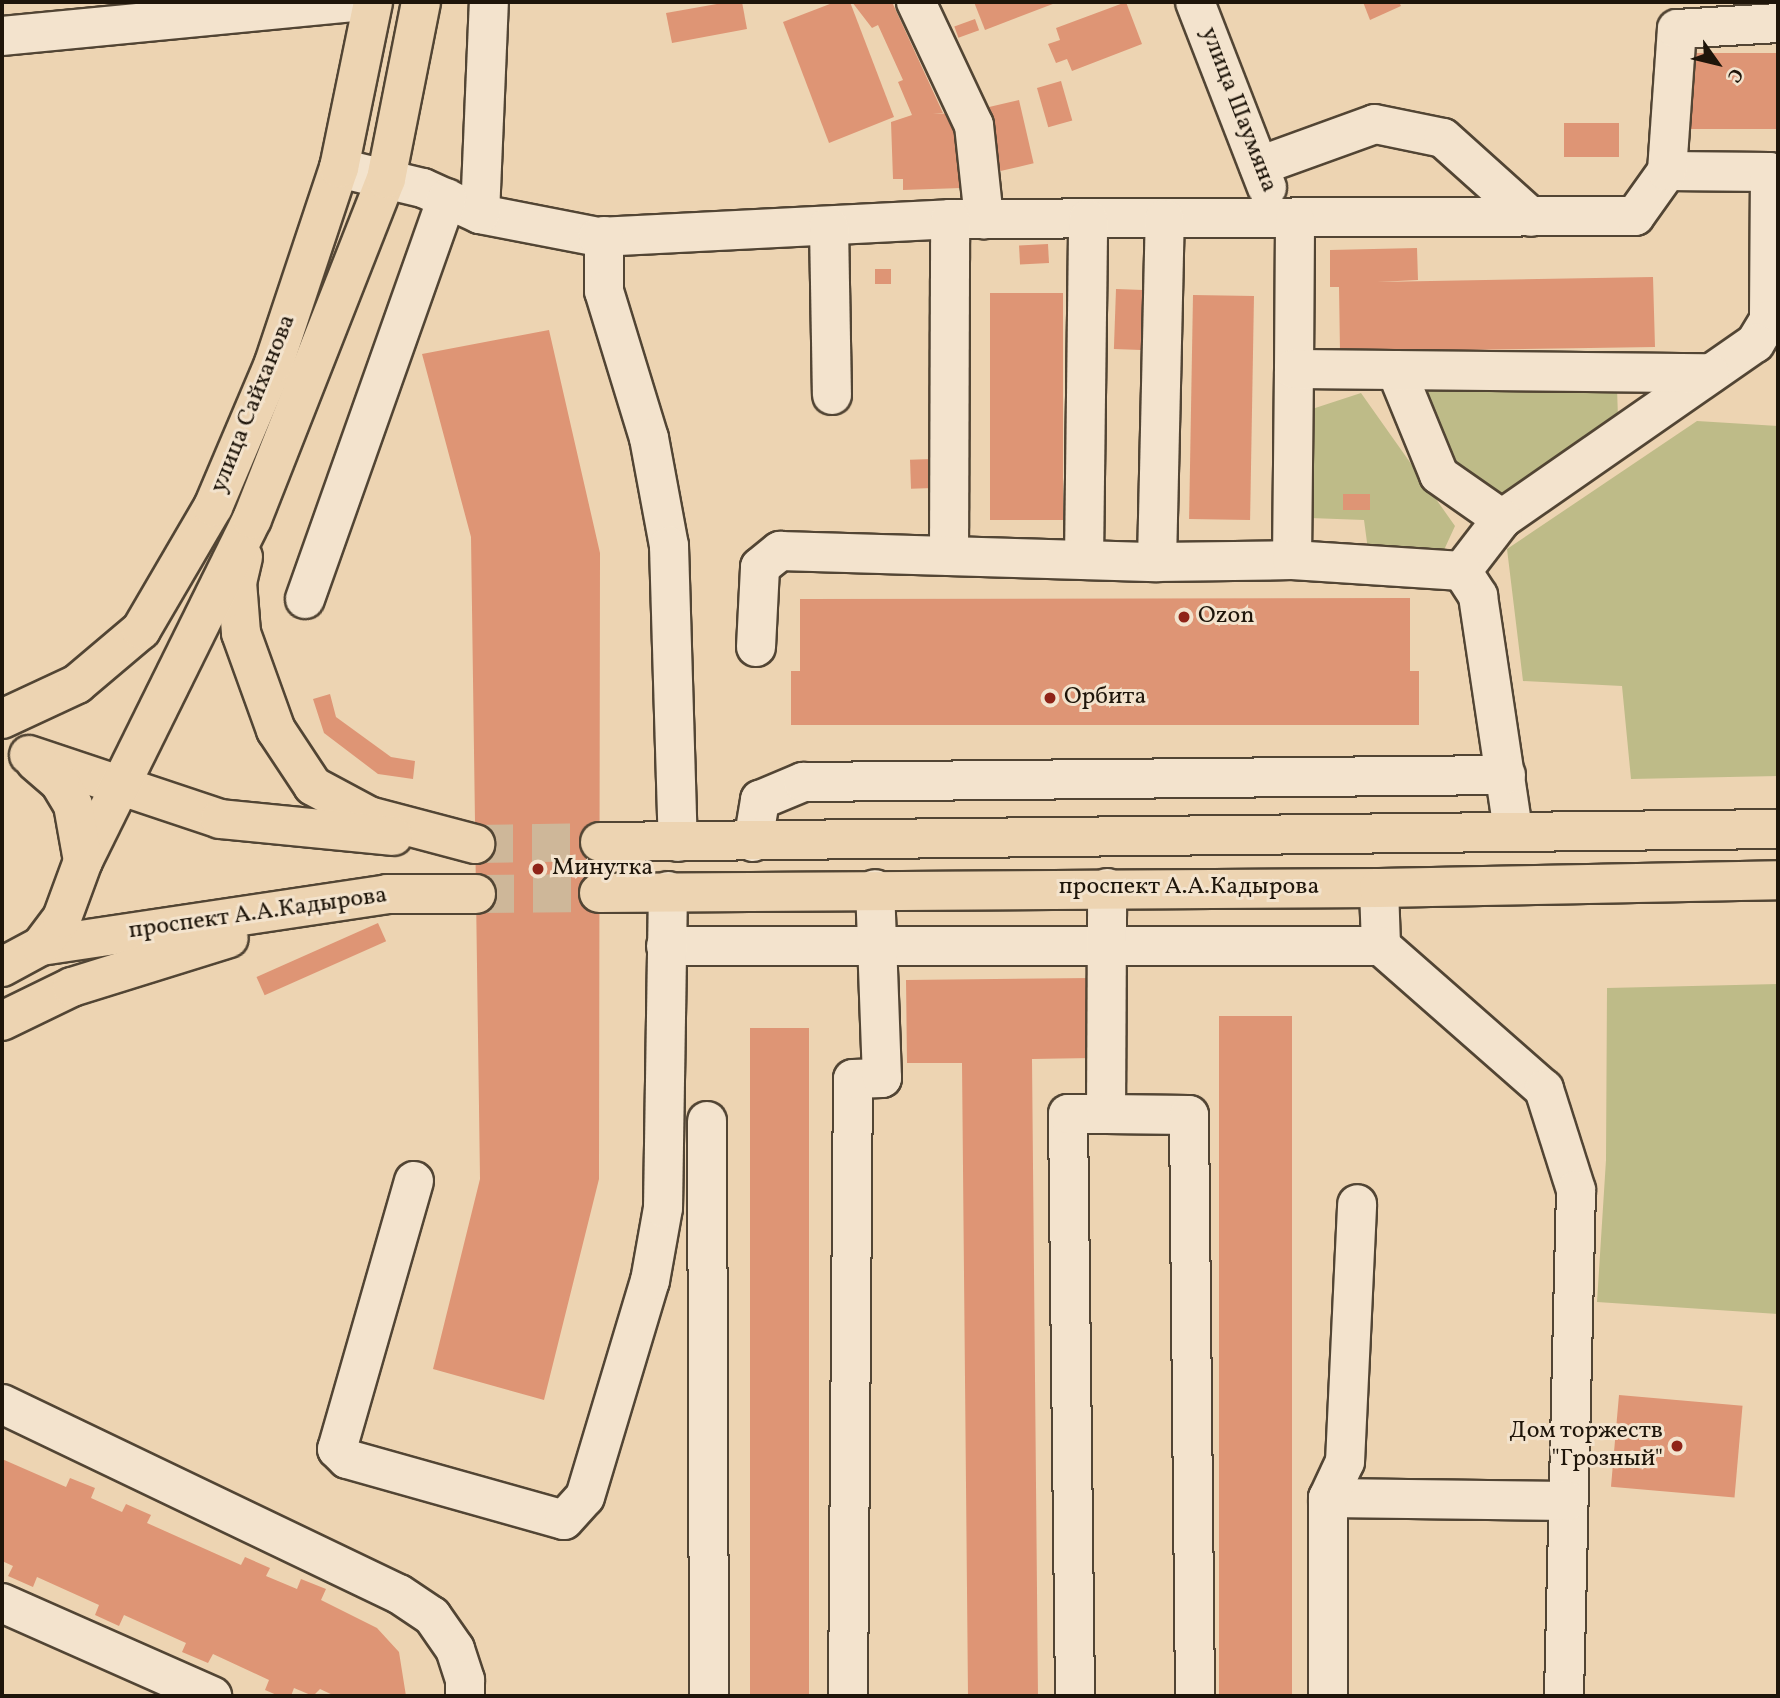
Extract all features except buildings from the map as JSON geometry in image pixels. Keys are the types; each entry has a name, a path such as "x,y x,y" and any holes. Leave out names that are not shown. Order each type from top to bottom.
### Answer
{"main road":[{"name":"улица Сайханова","path":"2,719 85,677 141,630 165,595 213,507 274,363 339,168 373,2"},
{"name":"улица Сайханова","path":"252,519 386,179 421,2"},
{"path":"4,967 41,946 62,918 83,861 252,519"},
{"path":"15,750 120,788 220,819 475,845 369,816 313,786 290,757 272,720 241,633 237,582 252,519"},
{"path":"15,750 60,783 73,805 83,861"},
{"name":"проспект А.А.Кадырова","path":"600,842 1778,829"},
{"name":"проспект А.А.Кадырова","path":"600,893 875,889 1379,888 1778,880"},
{"path":"2,1021 72,987 134,965 387,894"},
{"name":"проспект А.А.Кадырова","path":"41,946 387,894 476,894"}],"street":[{"path":"2,36 357,2"},
{"path":"305,599 463,206 489,2"},
{"path":"916,2 974,125 949,556"},
{"name":"улица Шаумяна","path":"1195,2 1259,166 1287,220"},
{"path":"339,168 386,179 463,206 604,236 967,219 1287,220 1635,216 1667,172 1677,29 1778,23"},
{"path":"1259,166 1375,124 1443,138 1531,217"},
{"path":"1462,570 1502,519 1710,373 1767,349 1770,172 1667,172"},
{"path":"1084,560 1088,219"},
{"path":"1157,562 1166,219"},
{"path":"1287,220 1294,369 1292,560"},
{"path":"829,226 832,395"},
{"path":"604,236 604,291 649,438 668,546 678,842"},
{"path":"1294,369 1710,373"},
{"path":"1396,370 1439,475 1502,519"},
{"path":"756,647 760,567 780,551 1157,562 1292,560 1462,570"},
{"path":"1462,570 1478,596 1513,831"},
{"path":"753,842 760,800 803,782 1506,775"},
{"path":"1106,1114 1107,888"},
{"path":"1379,888 1381,946"},
{"path":"848,1696 853,1079 881,1078 875,889"},
{"path":"414,1181 337,1449 347,1459 564,1520 585,1497 650,1281 663,1208 668,891"},
{"path":"666,946 1108,949 1381,946 1544,1089 1576,1190 1564,1696"},
{"path":"1075,1696 1068,1114 1189,1115 1195,1696"},
{"path":"707,1121 709,1696"},
{"path":"1328,1696 1328,1498 1345,1462 1357,1204"},
{"path":"2,1404 399,1594 432,1616 454,1648 466,1680 465,1696"},
{"path":"1328,1498 1568,1501"},
{"path":"2,1603 212,1696"}],"shaded area":[{"path":"1425,387 1617,388 1618,418 1497,497 1449,461"},
{"path":"1361,393 1455,526 1444,550 1368,550 1364,520 1310,518 1309,410"},
{"path":"1697,421 1778,426 1778,776 1631,779 1622,686 1523,681 1507,549"},
{"path":"1778,984 1778,1314 1597,1302 1606,1160 1607,988"}],"tunnel":[{"path":"475,844 600,842"},
{"path":"476,894 599,893"}],"place":[{"name":"Ozon","path":"1184,617"},
{"name":"Орбита","path":"1050,698"},
{"name":"Минутка","path":"538,869"},
{"name":"Дом торжеств \"Грозный\"","path":"1677,1446"}]}
